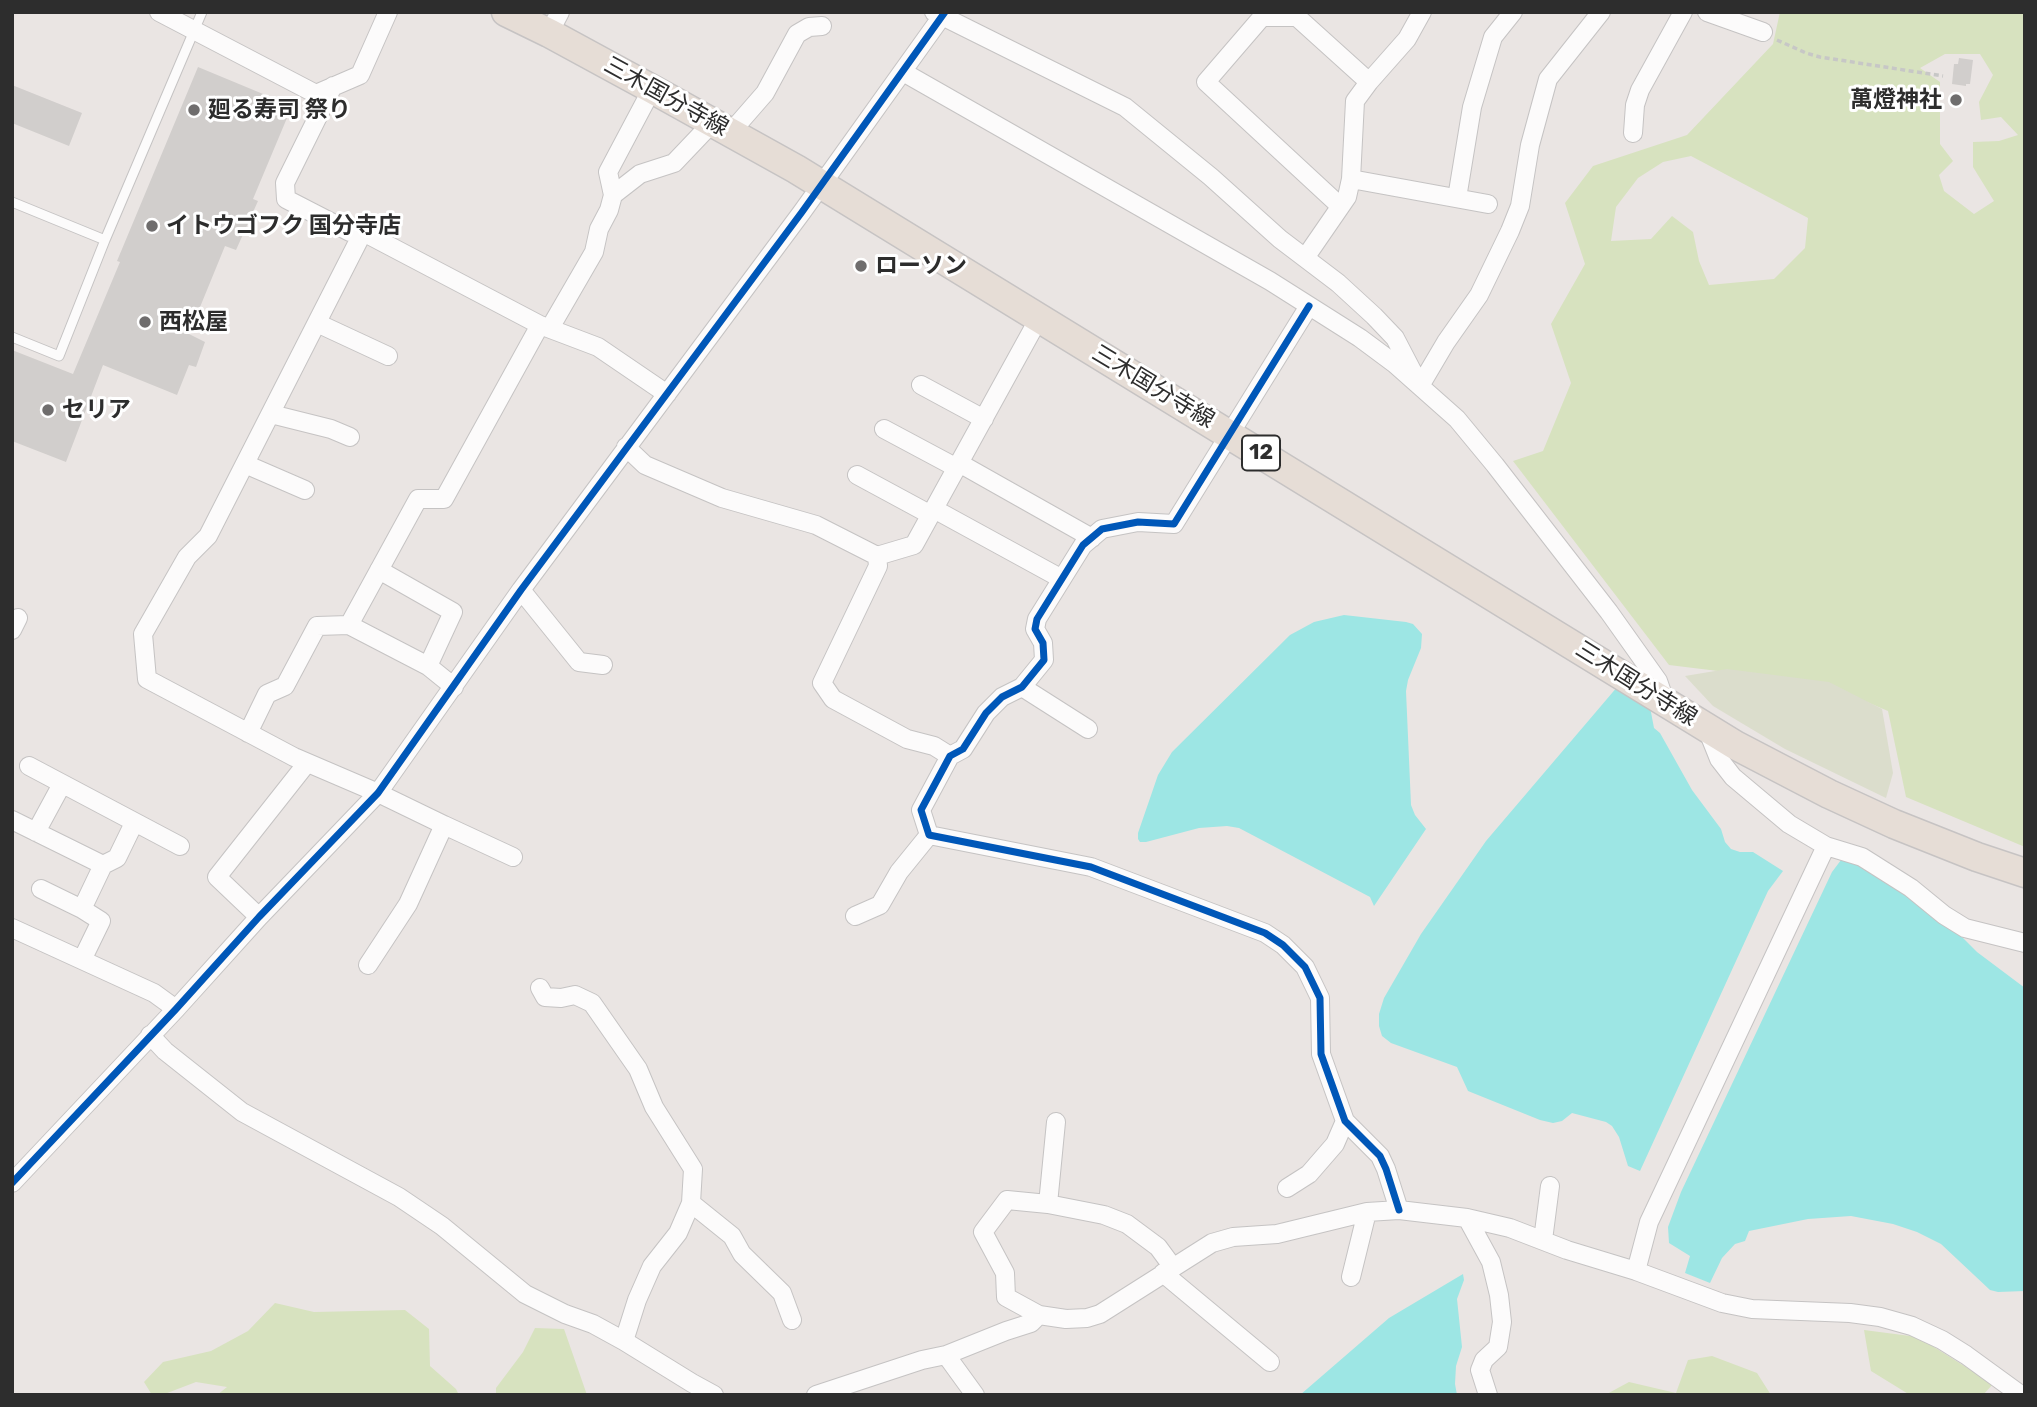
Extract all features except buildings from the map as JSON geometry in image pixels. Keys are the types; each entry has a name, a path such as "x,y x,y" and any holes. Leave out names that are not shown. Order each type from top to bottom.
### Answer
{"main road":[{"name":"三木国分寺線","path":"506,12 554,23 652,89 821,184 1707,729 1829,794 1894,824 2025,873"}],"street":[{"path":"159,12 199,21 316,94 359,75 388,12"},
{"path":"1305,258 1347,197 1351,179 1355,102 1407,39 1422,12"},
{"path":"1457,198 1475,95 1493,37 1513,12"},
{"path":"1420,386 1446,342 1479,295 1510,230 1520,206 1530,145 1548,79 1601,12"},
{"path":"1633,133 1635,105 1640,90 1683,12"},
{"path":"1707,12 1763,33"},
{"path":"12,1183 378,793 521,590 903,72 940,14 1125,107 1211,177 1280,239 1338,283 1395,338 1420,386"},
{"path":"1340,206 1206,82 1262,17 1297,17 1369,82"},
{"path":"613,195 640,174 674,163 765,93 797,34 809,27 822,26"},
{"path":"903,72 1270,281 1360,338 1420,386 1457,419 1552,537 1658,681 1665,701"},
{"path":"333,86 285,183 286,199 350,232 363,232 545,326 598,347 667,394"},
{"path":"349,625 418,499 444,499 545,326 594,252 599,229 613,195 608,172 652,89"},
{"path":"1351,179 1488,204"},
{"path":"363,232 208,536 187,557 143,634 147,679 307,763 378,793 513,857"},
{"path":"929,835 921,810 950,756 963,749 986,713 1002,696 1022,687 1044,660 1043,643 1035,629 1037,619 1083,545 1102,529 1138,522 1174,524 1309,306"},
{"path":"626,447 645,465 722,498 816,526 877,556 914,545 1040,317"},
{"path":"317,323 387,356"},
{"path":"921,385 984,419"},
{"path":"271,414 331,429 350,437"},
{"path":"884,429 958,465 1092,538"},
{"path":"244,464 305,490"},
{"path":"857,475 1062,579"},
{"path":"877,556 878,566 822,684 833,699 907,738 934,746 950,756"},
{"path":"379,570 453,612 428,667"},
{"path":"521,590 579,662 603,665"},
{"path":"248,733 267,694 285,686 317,626 349,625 428,667 454,687"},
{"path":"1022,687 1088,729"},
{"path":"1707,729 1718,760 1733,777 1789,824 1826,846 1862,857 1911,888 1965,928 2025,943"},
{"path":"259,917 217,877 307,763"},
{"path":"29,766 180,846"},
{"path":"36,832 62,784"},
{"path":"12,820 103,865"},
{"path":"82,909 103,865 117,858 134,822"},
{"path":"368,965 408,904 444,825"},
{"path":"855,916 880,905 899,872 929,835"},
{"path":"929,835 1091,867 1265,933 1283,945 1305,967 1320,998 1321,1054 1345,1121 1380,1156 1399,1210"},
{"path":"1636,1271 1649,1222 1826,846"},
{"path":"41,889 101,921 82,960"},
{"path":"12,928 154,993 176,1009"},
{"path":"540,988 545,997 575,995 592,1003 638,1069 654,1107 693,1169 691,1203 678,1233 652,1266 637,1300 624,1341"},
{"path":"150,1035 165,1051 242,1112 399,1197 442,1226 525,1294 565,1314 593,1324 714,1395"},
{"path":"1287,1188 1308,1174 1335,1144 1345,1121"},
{"path":"1048,1204 1056,1122"},
{"path":"1543,1240 1550,1186"},
{"path":"1270,1362 1168,1270 1158,1247 1127,1224 1104,1216 1048,1204 1007,1200 983,1232 1005,1273 1006,1297 1039,1315 1066,1319 1100,1314 1168,1270 1212,1243 1233,1237 1277,1234 1367,1212 1399,1210 1467,1218 1510,1228 1722,1303 1752,1309 1850,1313 1880,1317 1912,1326 1958,1350 2021,1395"},
{"path":"691,1203 732,1236 742,1254 782,1293 792,1320"},
{"path":"1350,1277 1367,1212"},
{"path":"1467,1218 1491,1262 1502,1322 1498,1347 1484,1360 1480,1370 1488,1395"},
{"path":"816,1395 946,1354 1031,1323 1039,1315"},
{"path":"946,1354 975,1395"}],"lane":[{"path":"12,337 59,356 105,240 199,21"},
{"path":"12,202 105,240"}],"path":[{"path":"1763,33 1820,57 1943,76"}],"green space":[{"path":"1780,12 2025,12 2025,847 1906,797 1888,711 1824,684 1669,665 1513,461 1543,451 1571,383 1551,324 1585,264 1565,203 1593,166 1687,135 1773,44","holes":["1945,54 1980,54 1993,75 1979,102 1981,120 2001,117 2018,135 1999,141 1973,142 1973,167 1994,201 1974,214 1944,191 1939,175 1953,161 1940,144 1940,82 1920,68","1691,156 1808,218 1805,248 1774,279 1709,285 1699,261 1693,232 1672,216 1651,239 1611,241 1616,207 1638,178 1663,162"]},
{"path":"1727,669 1829,682 1882,709 1893,773 1886,798 1785,749 1713,706 1685,676"},
{"path":"275,1303 314,1312 405,1310 429,1329 430,1366 456,1389 459,1395 217,1395 227,1387 196,1382 162,1395 152,1395 144,1382 163,1362 211,1351 248,1331"},
{"path":"535,1328 564,1329 587,1395 496,1395 496,1388 523,1352"},
{"path":"1864,1330 1918,1337 1993,1384 1983,1395 1910,1395 1871,1371"},
{"path":"1712,1356 1757,1373 1771,1395 1605,1395 1629,1382 1676,1393 1688,1360"}],"water":[{"path":"1344,615 1406,622 1413,624 1422,634 1421,648 1406,691 1411,805 1426,829 1374,906 1370,897 1239,828 1199,828 1140,842 1138,833 1158,775 1172,752 1290,635 1314,622"},
{"path":"1618,686 1650,707 1654,728 1660,733 1692,790 1721,829 1725,842 1731,849 1753,852 1783,871 1768,891 1640,1171 1628,1166 1619,1137 1606,1122 1572,1113 1562,1121 1553,1123 1468,1091 1457,1067 1391,1043 1382,1036 1379,1026 1379,1014 1384,998 1421,934 1486,841"},
{"path":"1848,859 1885,879 2025,988 2025,1291 1990,1290 1941,1244 1893,1224 1851,1216 1808,1219 1749,1231 1745,1241 1735,1244 1722,1258 1710,1283 1685,1273 1690,1256 1669,1243 1668,1227 1681,1192 1832,872 1841,860"},
{"path":"1463,1274 1464,1280 1457,1299 1462,1347 1456,1366 1457,1395 1300,1395 1389,1318"}],"cycle path":[{"path":"12,1183 378,793 521,590 802,212 945,12"},
{"path":"1309,306 1174,524 1138,522 1102,529 1083,545 1037,619 1035,629 1043,643 1044,660 1022,687 1002,697 986,713 963,749 950,756 921,810 929,835 1091,867 1265,933 1283,945 1305,967 1320,998 1321,1054 1345,1121 1380,1156 1399,1210"}],"place":[{"name":"萬燈神社","path":"1956,100"},
{"name":"廻る寿司 祭り","path":"194,110"},
{"name":"イトウゴフク 国分寺店","path":"152,226"},
{"name":"ローソン","path":"861,266"},
{"name":"西松屋","path":"145,322"},
{"name":"セリア","path":"48,410"}]}
